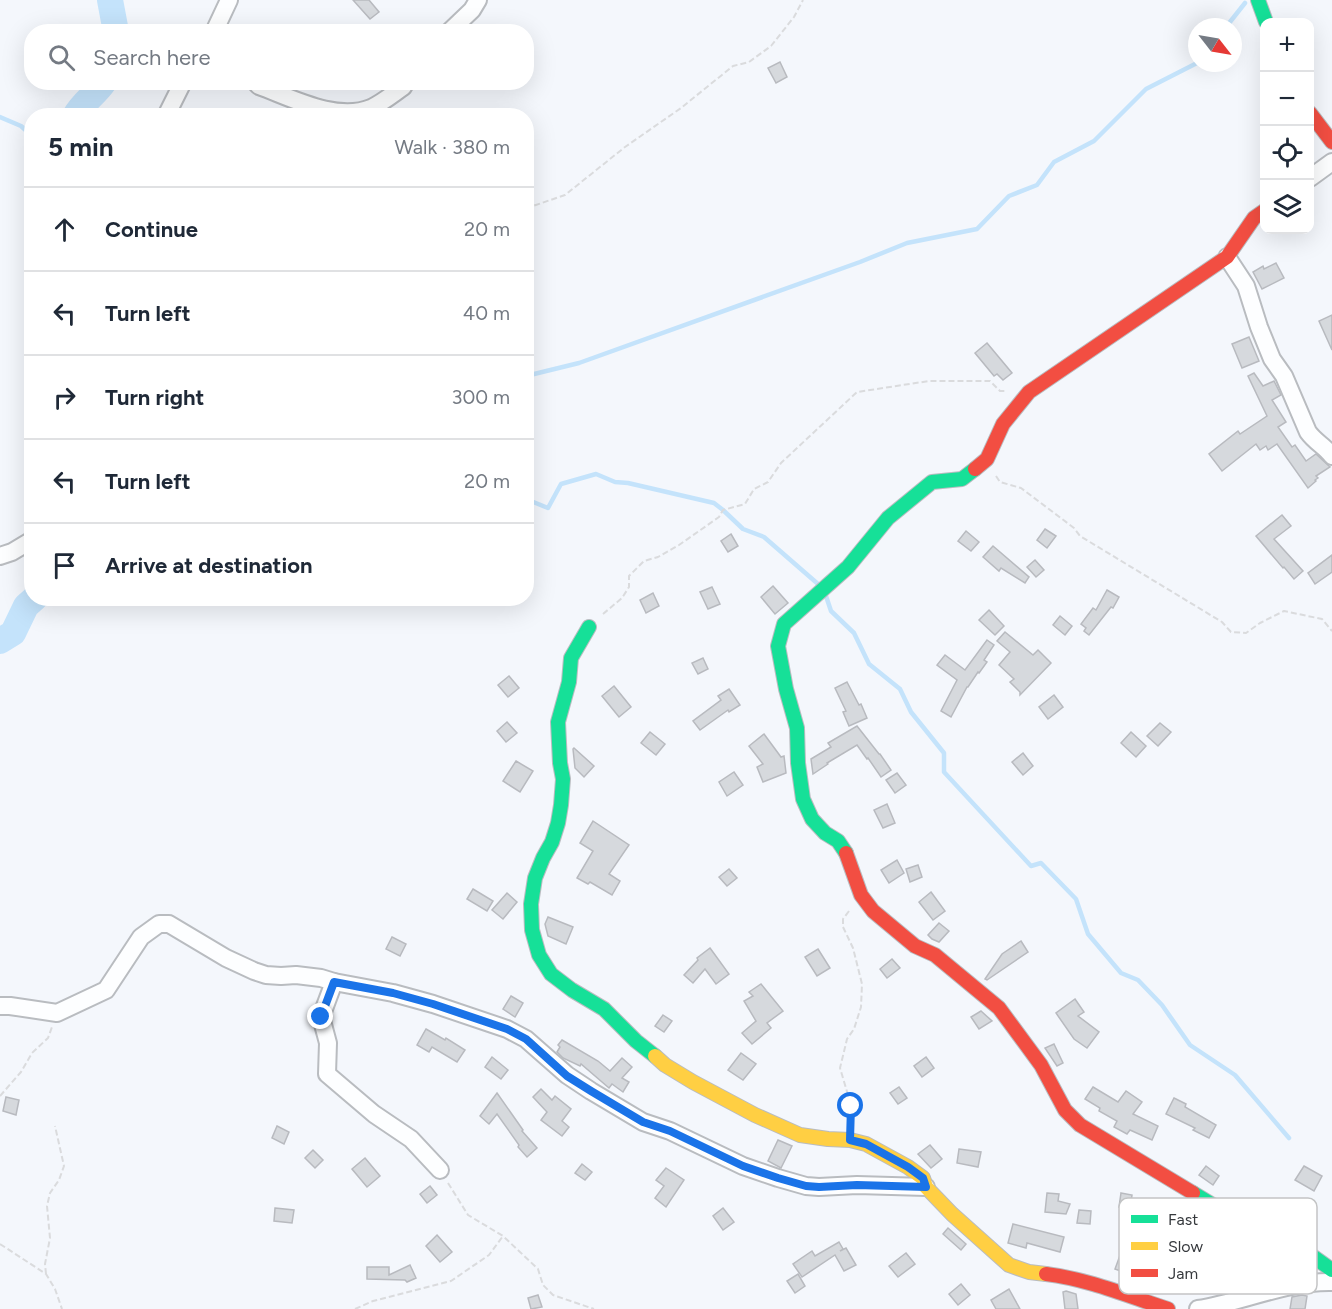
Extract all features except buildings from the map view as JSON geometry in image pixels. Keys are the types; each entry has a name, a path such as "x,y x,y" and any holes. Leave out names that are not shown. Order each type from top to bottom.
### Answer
{"street":[{"path":"218,24 229,0"},
{"path":"457,24 472,10 478,0"},
{"path":"1258,0 1265,18"},
{"path":"170,108 179,90"},
{"path":"270,90 321,108"},
{"path":"369,108 398,90"},
{"path":"1314,118 1332,142"},
{"path":"1314,175 1332,162"},
{"path":"1201,1198 1080,1125 1065,1110 1041,1065 999,1008 935,955 915,946 873,911 861,895 846,853 838,841 825,833 812,819 803,799 798,763 797,728 786,689 778,646 784,624 848,567 888,518 932,482 962,479 987,459 1004,424 1029,392 1227,257 1254,218 1260,214"},
{"path":"1227,257 1246,286 1272,359 1284,376 1308,432 1314,441 1332,456"},
{"path":"0,556 24,545"},
{"path":"589,627 571,658 569,682 558,722 563,779 561,805 552,842 536,878 531,904 532,930 538,955 551,974 604,1009 636,1041 665,1065 693,1082 800,1135 850,1140 866,1144 908,1167 923,1178 926,1187 952,1214 1009,1265 1029,1272 1063,1276 1119,1293"},
{"path":"0,1006 57,1013 106,990 141,937 164,923 254,971 274,975 321,978 393,993 507,1029 526,1039 567,1076 643,1122 670,1131 743,1166 806,1186 926,1187"},
{"path":"334,982 321,1017 328,1043 327,1074 374,1113 411,1139 440,1170"},
{"path":"1317,1259 1332,1270"},
{"path":"1317,1283 1332,1282"},
{"path":"1122,1294 1168,1309"},
{"path":"1198,1309 1264,1294"}],"path":[{"path":"534,206 565,195 733,66 749,62 771,46 794,17 803,0"},
{"path":"589,627 622,597 628,587 629,576 644,561 658,557 679,545 719,517 723,510 745,504 754,489 768,482 781,463 857,392 929,381 990,381 1000,391 1029,392"},
{"path":"987,459 1000,482 1021,488 1074,528 1080,536 1222,622 1231,632 1246,633 1284,611 1322,619 1332,631"},
{"path":"850,1140 851,1106 840,1068 847,1039 854,1029 861,1007 862,984 853,948 843,927 843,919 861,895"},
{"path":"0,1096 21,1072 32,1053 48,1038 57,1013"},
{"path":"46,1274 45,1264 50,1238 47,1206 50,1193 59,1180 64,1166 55,1126"},
{"path":"440,1170 468,1215 504,1236 538,1269 543,1285 553,1295 594,1309"},
{"path":"355,1309 373,1301 451,1281 489,1255 504,1236"},
{"path":"0,1244 46,1274 55,1288 62,1309"}],"waterway":[{"path":"110,0 114,24"},
{"path":"1233,18 1245,3"},
{"path":"534,374 579,363 907,243 977,229 1009,196 1037,185 1054,162 1094,141 1146,89 1188,68"},
{"path":"80,108 98,90"},
{"path":"0,117 24,129"},
{"path":"534,502 548,508 561,484 596,474 615,482 714,503 743,529 764,537 818,584"},
{"path":"826,596 831,611 854,633 869,664 900,689 911,712 944,753 944,772 1031,866 1041,863 1076,899 1088,934 1121,973 1138,980 1162,1005 1190,1045 1235,1075 1289,1138"},
{"path":"0,641 13,633 26,606"}],"traffic: fast":[{"path":"1258,0 1265,18"},
{"path":"846,853 838,841 825,833 812,819 803,799 798,763 797,728 786,689 778,646 784,624 848,567 888,518 932,482 962,479 975,469"},
{"path":"589,627 571,658 569,682 558,722 563,779 561,805 552,842 535,878 531,904 532,930 539,955 551,974 604,1009 636,1041 655,1056"},
{"path":"1193,1193 1201,1198"},
{"path":"1317,1259 1332,1270"}],"traffic: slow":[{"path":"655,1056 693,1082 755,1115 800,1135 850,1140 866,1144 908,1167 923,1178 926,1187 952,1214 1009,1265 1029,1272 1046,1274"}],"traffic: jam":[{"path":"1314,118 1332,142"},
{"path":"975,469 987,459 1003,424 1029,392 1227,257 1254,218 1260,214"},
{"path":"846,853 861,895 873,911 915,946 935,955 999,1008 1041,1065 1065,1110 1080,1125 1193,1193"},
{"path":"1046,1274 1062,1276 1119,1293"},
{"path":"1123,1294 1168,1309"}],"route":[{"path":"321,1017 334,982 393,993 433,1004 507,1029 526,1039 567,1076 643,1122 670,1131 743,1166 806,1186 926,1187 923,1178 908,1167 866,1144 850,1140 851,1106"}]}
